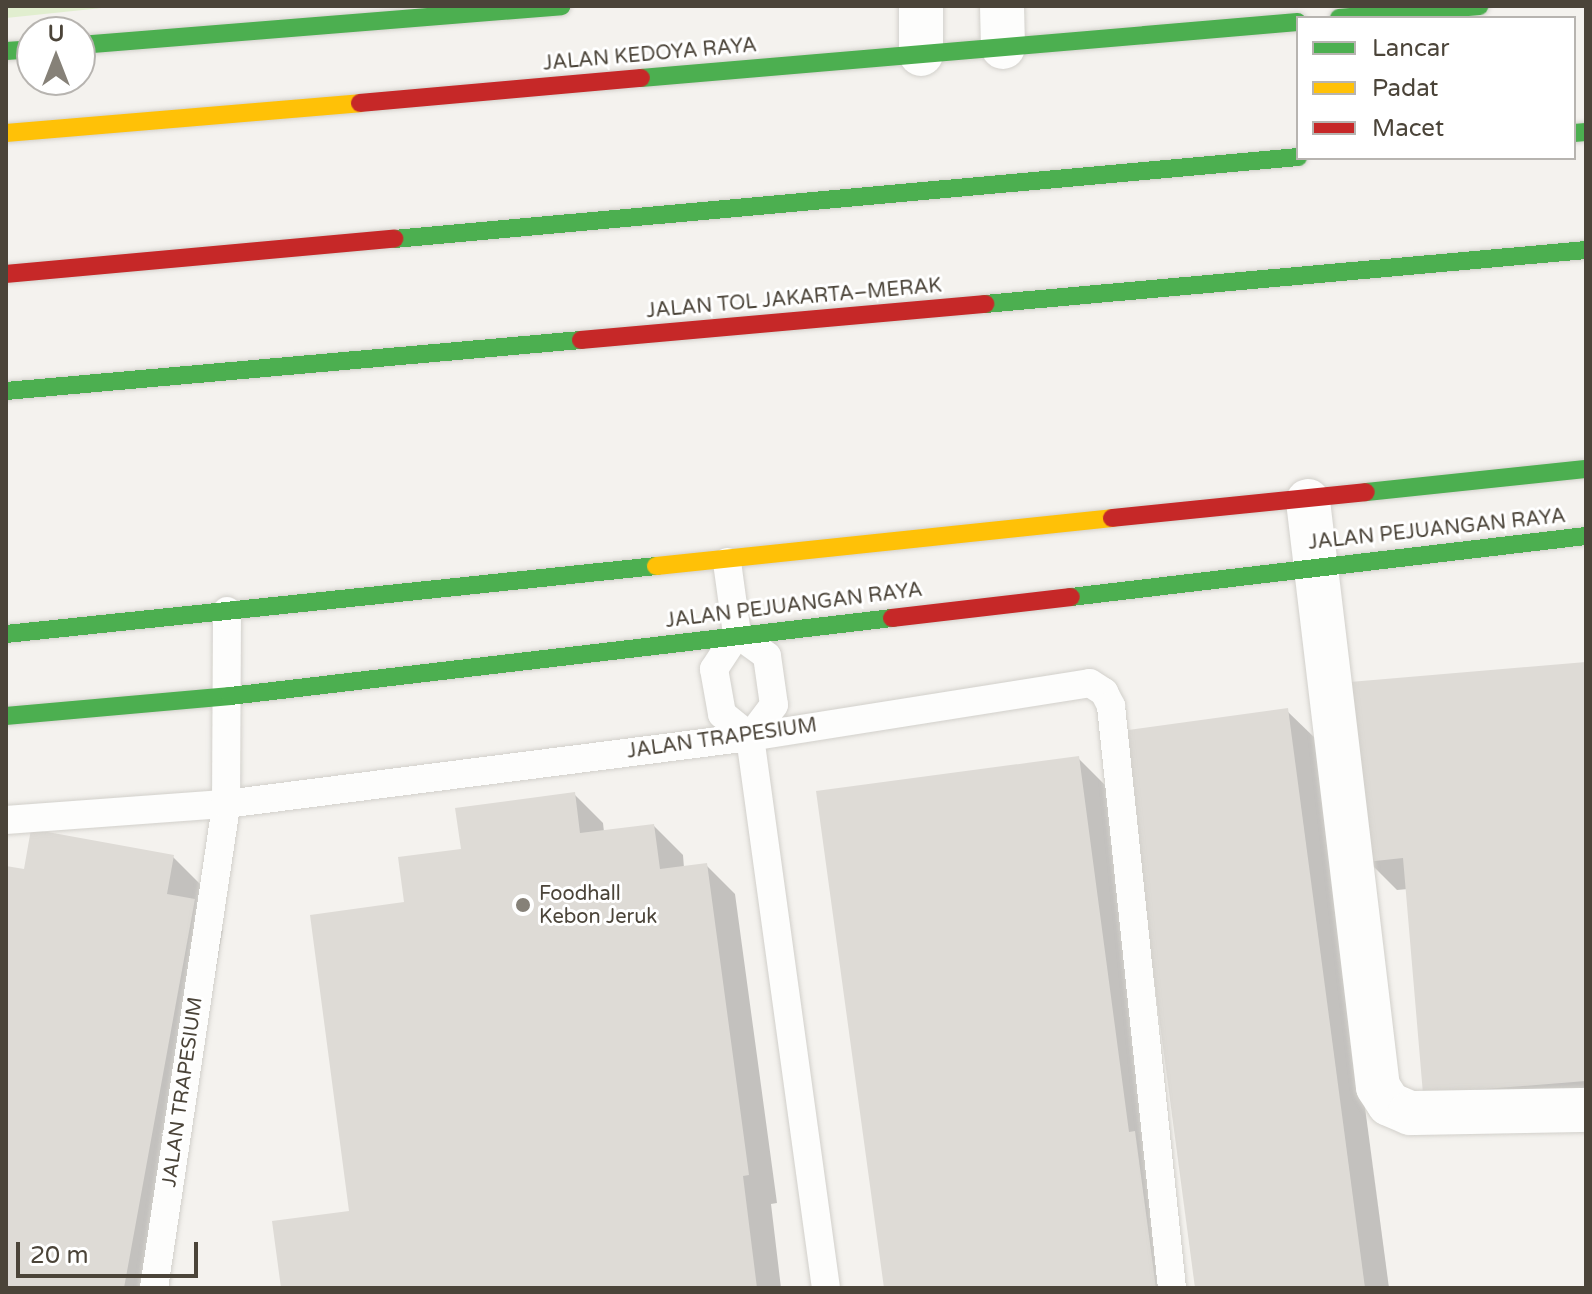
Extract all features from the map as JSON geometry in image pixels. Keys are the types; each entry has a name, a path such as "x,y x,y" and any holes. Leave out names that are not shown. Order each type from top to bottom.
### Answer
{"main road":[{"path":"96,44 561,6"},
{"path":"1362,16 1479,6"},
{"name":"JALAN KEDOYA RAYA","path":"6,133 921,54 1002,26 1296,22"},
{"path":"6,274 1296,157"},
{"name":"JALAN TOL JAKARTA–MERAK","path":"6,391 1586,250"},
{"path":"6,634 727,562 1586,469"},
{"name":"JALAN PEJUANGAN RAYA","path":"6,716 230,696 1586,536"}],"street":[{"path":"921,6 921,54"},
{"path":"1308,501 1378,1087 1389,1104 1410,1113 1586,1110"}],"lane":[{"path":"727,562 737,634 714,669 722,714 750,737 826,1288"},
{"path":"6,820 226,804 230,696 227,611"},
{"path":"737,634 767,656 774,705 750,737"},
{"name":"JALAN TRAPESIUM","path":"154,1288 226,804 750,737 1072,682 1090,683 1104,692 1111,706 1172,1288"}],"green space":[{"path":"6,6 121,6 16,16 6,18"}],"building":[{"path":"1586,662 1586,1081 1423,1094 1403,858 1366,862 1350,682"},
{"path":"1288,708 1365,1288 1195,1288 1121,731"},
{"path":"1079,756 1129,1132 1135,1131 1156,1288 884,1288 816,791"},
{"path":"575,792 580,833 654,824 660,869 707,863 749,1175 743,1176 757,1288 281,1288 272,1221 349,1211 310,915 404,902 398,857 461,849 455,808"},
{"path":"31,829 174,855 167,894 195,899 124,1288 6,1288 6,866 24,869"}],"traffic: fast":[{"path":"96,44 561,6"},
{"path":"1362,16 1479,6"},
{"path":"641,78 1296,22"},
{"path":"6,51 16,50"},
{"path":"1576,133 1586,132"},
{"path":"394,239 1296,157"},
{"path":"985,304 1586,250"},
{"path":"6,391 581,340"},
{"path":"1366,492 1586,469"},
{"path":"1071,597 1586,536"},
{"path":"6,634 656,566"},
{"path":"6,716 230,696 892,618"}],"traffic: slow":[{"path":"6,133 360,103"},
{"path":"656,566 1112,518"}],"traffic: jam":[{"path":"360,103 641,78"},
{"path":"6,274 394,239"},
{"path":"581,340 985,304"},
{"path":"1112,518 1366,492"},
{"path":"892,618 1071,597"}],"place":[{"name":"Foodhall Kebon Jeruk","path":"523,905"}]}
